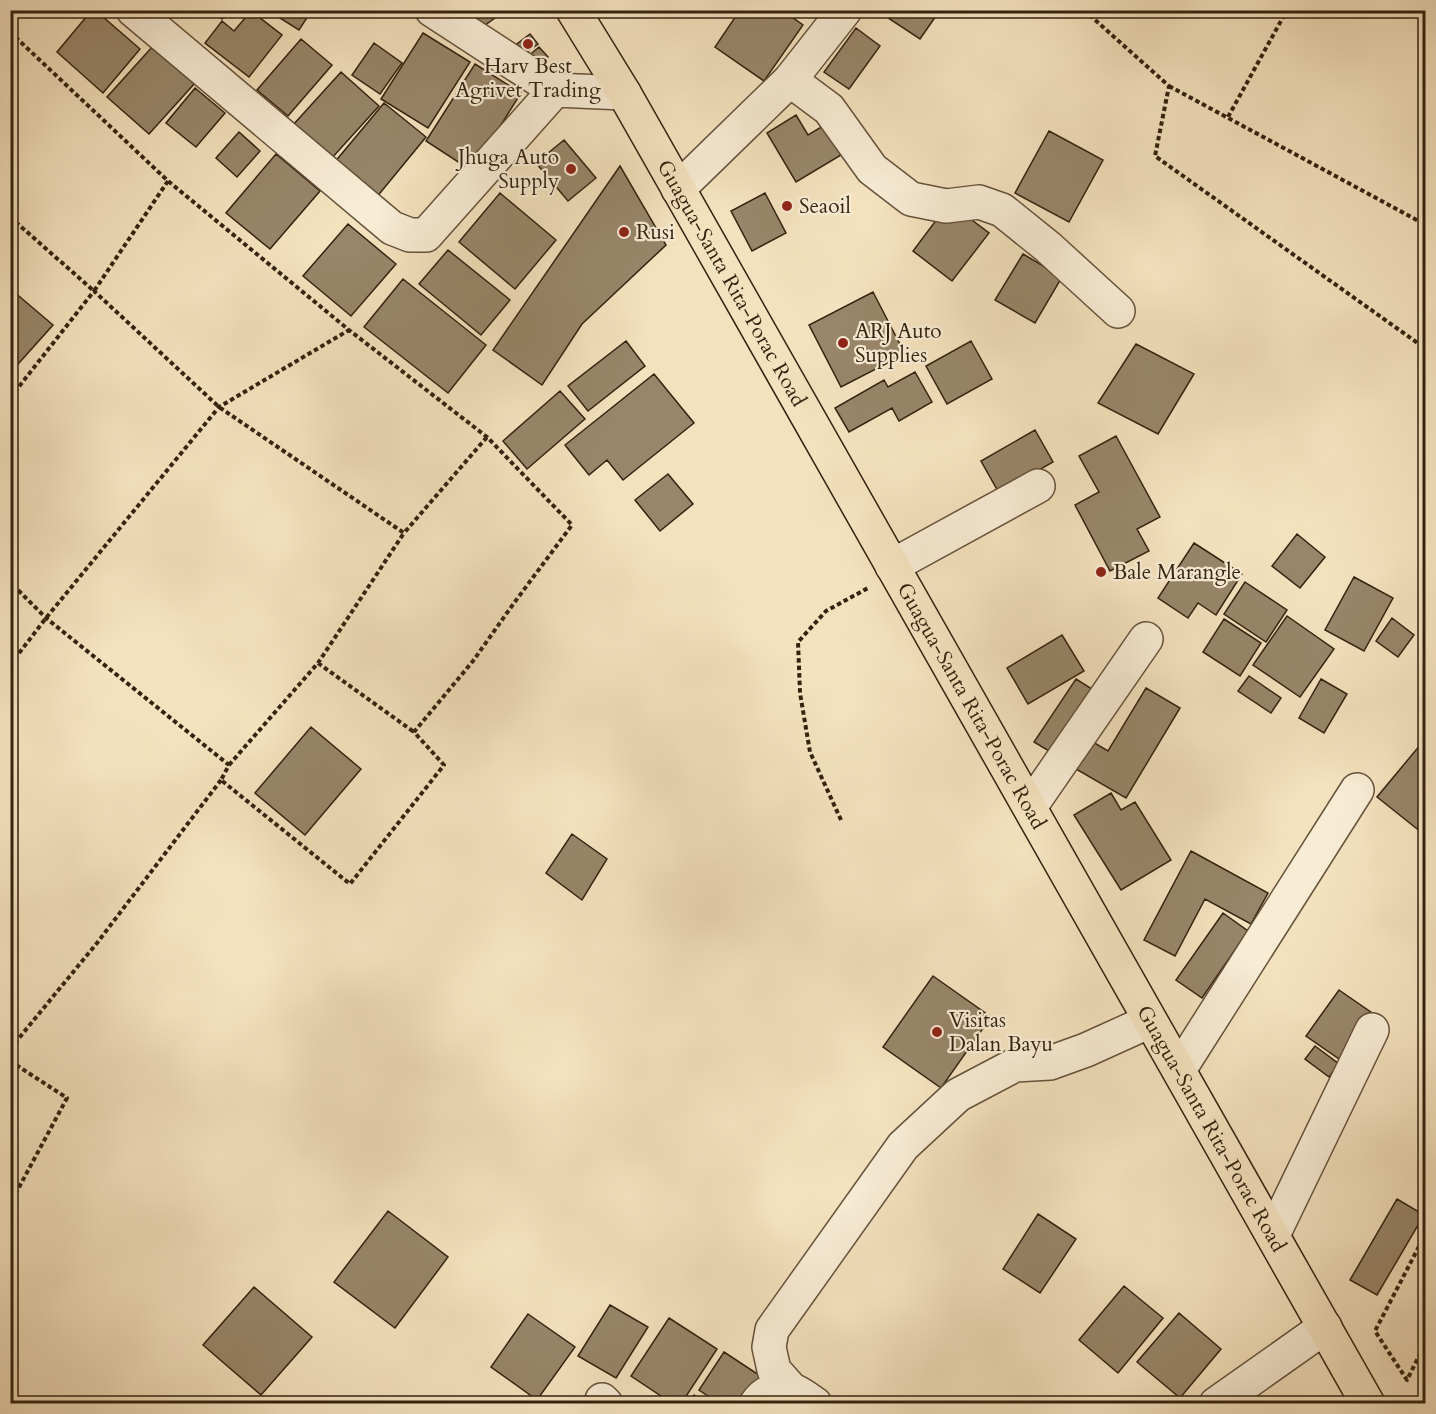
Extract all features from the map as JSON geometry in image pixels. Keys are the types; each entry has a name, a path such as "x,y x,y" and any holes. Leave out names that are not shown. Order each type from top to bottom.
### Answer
{"main road":[{"name":"Guagua-Santa Rita-Porac Road","path":"573,10 624,93 1368,1404"}],"street":[{"path":"133,10 392,228 410,235 426,235 555,90"},
{"path":"432,10 555,90 624,93"},
{"path":"678,189 790,80 845,10"},
{"path":"790,80 829,109 872,169 911,199 946,206 979,202 1002,210 1048,247 1118,310"},
{"path":"894,569 1038,486"},
{"path":"1030,807 1146,639"},
{"path":"1179,1070 1357,790"},
{"path":"803,1396 774,1370 769,1347 772,1330 903,1146 958,1095 1015,1065 1050,1063 1086,1050 1150,1021"},
{"path":"1273,1235 1372,1030"},
{"path":"1216,1404 1325,1328"},
{"path":"756,1404 759,1399 774,1389 803,1396"}],"path":[{"path":"1084,10 1169,86 1425,225"},
{"path":"1228,117 1287,10"},
{"path":"10,32 168,181 349,330 488,437 572,525 473,662 414,732"},
{"path":"1169,86 1155,156 1425,349"},
{"path":"10,399 94,291 168,181"},
{"path":"10,217 94,291 219,408 404,533"},
{"path":"10,665 219,408 349,330"},
{"path":"10,1049 97,942 221,780 229,765 318,663 404,533 488,437"},
{"path":"841,820 810,752 800,693 798,642 826,611 894,569"},
{"path":"10,582 46,618 229,765"},
{"path":"221,780 350,884 444,765 414,732 318,663"},
{"path":"10,1061 67,1098 10,1204"},
{"path":"1425,1233 1376,1331 1407,1380 1425,1342"}],"building":[{"path":"92,10 95,10 140,49 103,93 57,52"},
{"path":"210,10 229,10 222,19"},
{"path":"267,10 312,10 299,30"},
{"path":"463,10 506,10 477,31"},
{"path":"740,10 782,10 803,25 764,81 715,47"},
{"path":"876,10 935,10 938,13 920,39"},
{"path":"251,11 282,35 249,77 205,43 222,21 234,31"},
{"path":"856,28 880,46 849,89 824,72"},
{"path":"423,33 470,62 428,128 381,99"},
{"path":"530,34 538,44 520,57 513,47"},
{"path":"301,39 332,65 288,116 257,90"},
{"path":"374,43 402,63 380,94 352,75"},
{"path":"153,46 195,83 149,134 107,97"},
{"path":"539,47 548,57 534,68 526,58"},
{"path":"475,64 521,93 472,171 426,141"},
{"path":"341,72 379,106 331,159 293,125"},
{"path":"195,88 225,113 196,147 166,123"},
{"path":"384,103 426,137 376,198 334,163"},
{"path":"796,115 808,135 823,126 841,155 796,182 767,133"},
{"path":"1049,131 1103,160 1069,222 1015,193"},
{"path":"239,132 260,151 237,177 216,158"},
{"path":"564,140 596,178 568,201 536,163"},
{"path":"276,154 320,191 270,249 226,213"},
{"path":"620,166 666,245 582,324 542,385 493,350"},
{"path":"500,193 556,240 515,289 459,242"},
{"path":"765,193 786,233 752,251 731,211"},
{"path":"960,211 989,233 952,281 913,251 940,215 950,223"},
{"path":"348,224 396,264 351,316 303,276"},
{"path":"448,250 510,300 481,335 419,284"},
{"path":"1023,254 1062,277 1035,323 995,300"},
{"path":"403,279 486,345 448,393 364,327"},
{"path":"13,291 53,325 10,373 10,293"},
{"path":"873,292 905,354 841,387 809,325"},
{"path":"626,341 645,366 588,411 568,386"},
{"path":"971,341 992,379 947,404 926,366"},
{"path":"1136,344 1194,374 1158,434 1098,403"},
{"path":"915,372 932,402 899,421 892,408 849,432 835,408 884,380 888,387"},
{"path":"654,374 694,423 623,480 607,460 589,475 565,445"},
{"path":"560,391 585,419 527,469 503,441"},
{"path":"1035,430 1053,462 999,493 981,461"},
{"path":"1116,436 1160,517 1137,529 1149,551 1110,571 1075,505 1099,492 1079,456"},
{"path":"668,474 693,504 660,531 635,500"},
{"path":"1297,534 1325,557 1300,588 1272,566"},
{"path":"1194,543 1242,574 1216,615 1198,603 1188,618 1158,598"},
{"path":"1354,577 1393,598 1364,651 1325,630"},
{"path":"1245,582 1287,610 1266,642 1224,614"},
{"path":"1287,616 1334,649 1300,697 1253,665"},
{"path":"1392,618 1414,635 1398,657 1376,641"},
{"path":"1224,619 1261,643 1240,676 1203,652"},
{"path":"1062,635 1084,671 1028,704 1007,668"},
{"path":"1249,676 1281,698 1271,713 1238,691"},
{"path":"1076,679 1095,691 1054,754 1034,742"},
{"path":"1321,679 1347,694 1324,733 1299,718"},
{"path":"1146,688 1180,708 1126,798 1076,769 1093,742 1108,751"},
{"path":"311,727 361,769 305,835 255,793"},
{"path":"1421,744 1426,748 1426,836 1377,797"},
{"path":"1111,793 1121,810 1135,802 1171,860 1121,890 1074,815"},
{"path":"572,834 607,859 582,900 546,873"},
{"path":"1191,851 1268,893 1251,924 1205,899 1175,956 1144,940"},
{"path":"1223,913 1248,931 1202,998 1176,980"},
{"name":"Visitas Dalan Bayu","path":"933,976 991,1017 941,1088 883,1047"},
{"path":"1339,990 1375,1015 1342,1061 1306,1036"},
{"path":"1315,1046 1339,1064 1329,1077 1305,1059"},
{"path":"1397,1199 1424,1215 1377,1295 1350,1280"},
{"path":"388,1211 448,1257 395,1328 334,1282"},
{"path":"1038,1214 1076,1239 1040,1293 1003,1269"},
{"path":"1124,1286 1163,1318 1118,1373 1079,1340"},
{"path":"254,1287 312,1337 261,1395 203,1345"},
{"path":"610,1305 648,1327 616,1378 578,1356"},
{"path":"1179,1313 1221,1349 1180,1398 1137,1362"},
{"path":"528,1314 575,1347 537,1400 491,1367"},
{"path":"669,1318 717,1349 681,1404 673,1404 631,1376"},
{"path":"724,1352 762,1377 744,1404 720,1404 699,1390"},
{"path":"694,1395 705,1404 688,1404"}],"place":[{"name":"Harv Best Agrivet Trading","path":"528,44"},
{"name":"Jhuga Auto Supply","path":"571,169"},
{"name":"Seaoil","path":"787,206"},
{"name":"Rusi","path":"624,232"},
{"name":"ARJ Auto Supplies","path":"843,343"},
{"name":"Bale Marangle","path":"1101,572"},
{"name":"Visitas Dalan Bayu","path":"937,1032"}]}
